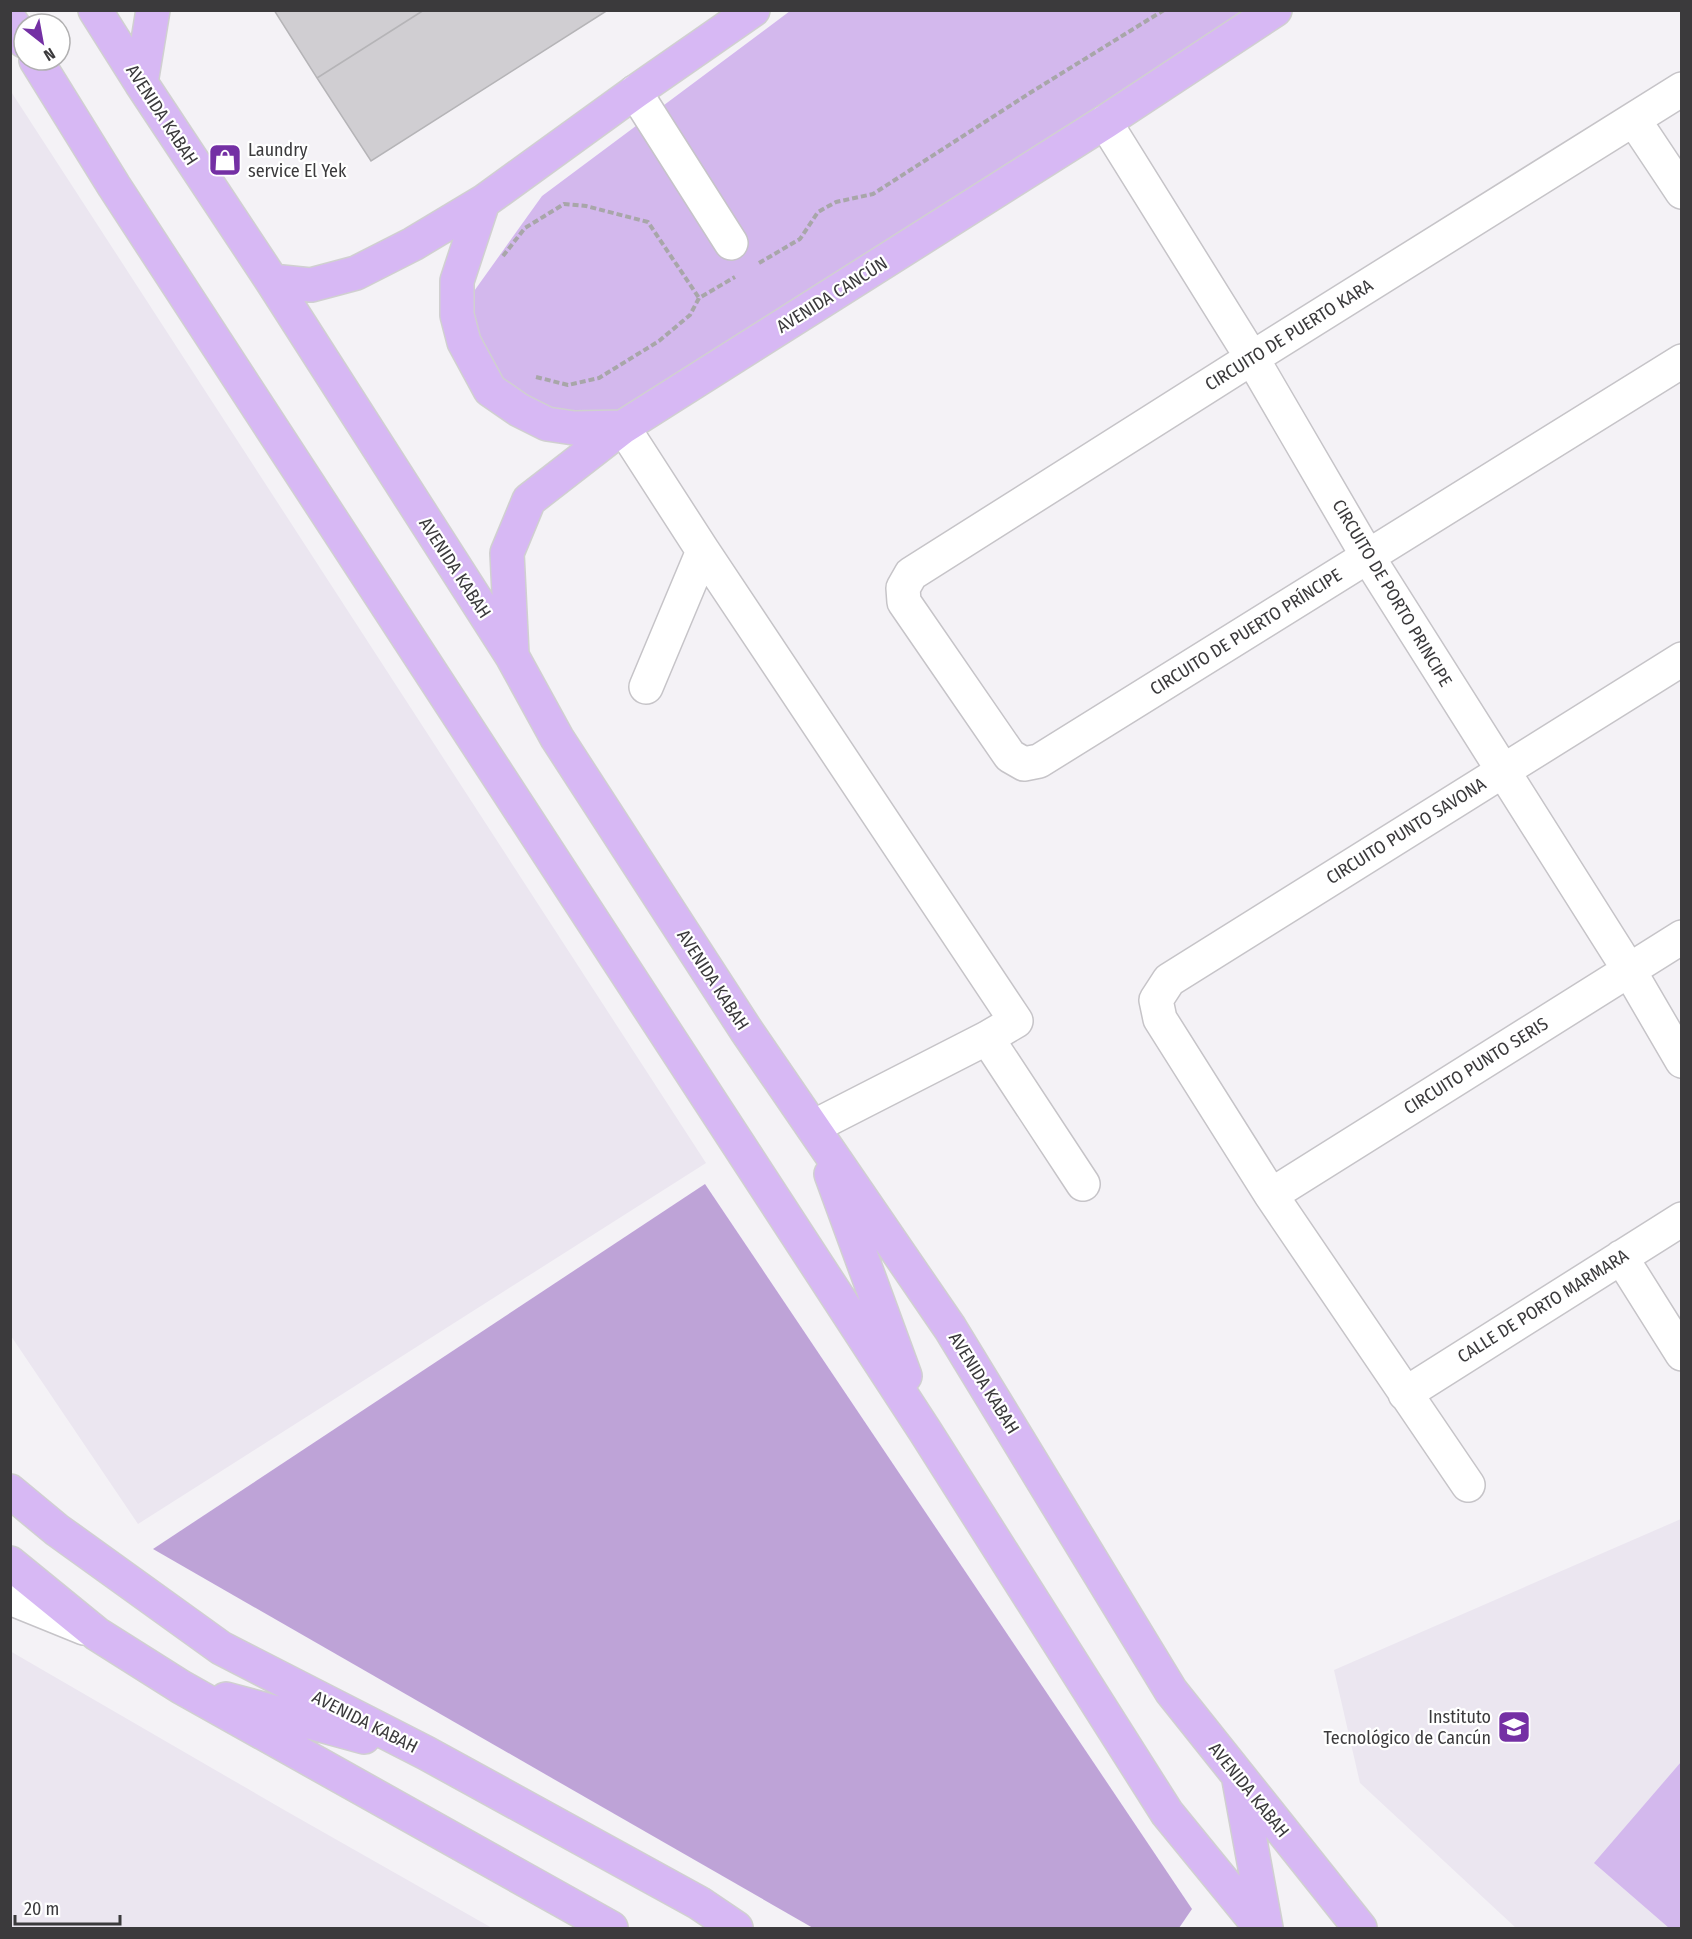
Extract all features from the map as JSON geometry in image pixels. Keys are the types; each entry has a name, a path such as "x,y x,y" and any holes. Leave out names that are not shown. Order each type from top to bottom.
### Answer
{"main road":[{"name":"AVENIDA KABAH","path":"95,10 512,656 557,738 746,1030 950,1328 1171,1691 1360,1929"},
{"path":"141,83 153,10"},
{"path":"272,281 311,285 356,273 413,244 483,202 634,92 753,10"},
{"name":"AVENIDA CANCÚN","path":"512,656 507,553 529,500 623,426 1105,122 1275,10"},
{"path":"43,72 114,186 925,1431 1167,1813 1261,1929"},
{"path":"483,202 457,281 457,315 464,342 490,390 519,410 547,424 574,428 623,426"},
{"path":"813,1127 925,1431"},
{"name":"AVENIDA KABAH","path":"10,1491 57,1530 221,1648 426,1753 699,1903 736,1929"},
{"path":"10,1563 97,1634 181,1687 611,1929"},
{"path":"181,1687 426,1753"},
{"path":"1238,1776 1266,1929"},
{"path":"699,1903 725,1929"}],"street":[{"name":"CIRCUITO DE PUERTO KARA","path":"903,588 911,574 1682,89"},
{"path":"634,92 740,256"},
{"path":"1634,120 1682,192"},
{"name":"CIRCUITO DE PORTO PRINCIPE","path":"1105,122 1252,358 1368,557 1629,970 1682,1061"},
{"name":"CIRCUITO DE PUERTO PRÍNCIPE","path":"903,588 904,602 1010,756 1024,764 1039,761 1682,361"},
{"path":"623,426 702,551 1016,1021 813,1127"},
{"path":"646,687 702,551"},
{"name":"CIRCUITO PUNTO SAVONA","path":"1271,1195 1160,1019 1156,1000 1169,980 1682,659"},
{"name":"CIRCUITO PUNTO SERIS","path":"1271,1195 1682,938"},
{"path":"987,1038 1083,1184"},
{"path":"1271,1195 1468,1485"},
{"name":"CALLE DE PORTO MARMARA","path":"1405,1394 1682,1219"},
{"path":"1621,1257 1682,1354"},
{"path":"10,1598 97,1634"}],"path":[{"path":"740,256 800,239 818,212 836,202 873,194 1164,10"},
{"path":"502,258 525,228 564,204 586,206 648,222 699,298"},
{"path":"528,375 568,385 599,378 659,341 690,315 699,298 739,275"}],"shaded area":[{"path":"790,11 1269,11 623,427 502,398 457,315 542,196"},
{"path":"10,90 706,1163 138,1524 11,1336"},
{"path":"705,1184 1192,1909 1179,1928 813,1928 153,1549"},
{"name":"Instituto Tecnológico de Cancún","path":"1681,1519 1681,1928 1516,1928 1360,1783 1334,1670"},
{"path":"10,1651 286,1811 492,1928 11,1928"},
{"path":"1681,1762 1681,1928 1669,1928 1594,1863"}],"building":[{"path":"274,10 424,10 317,78"},
{"path":"424,10 608,10 371,161 317,78"}],"place":[{"name":"Laundry service El Yek","path":"225,160"},
{"name":"Instituto Tecnológico de Cancún","path":"1514,1727"}]}
